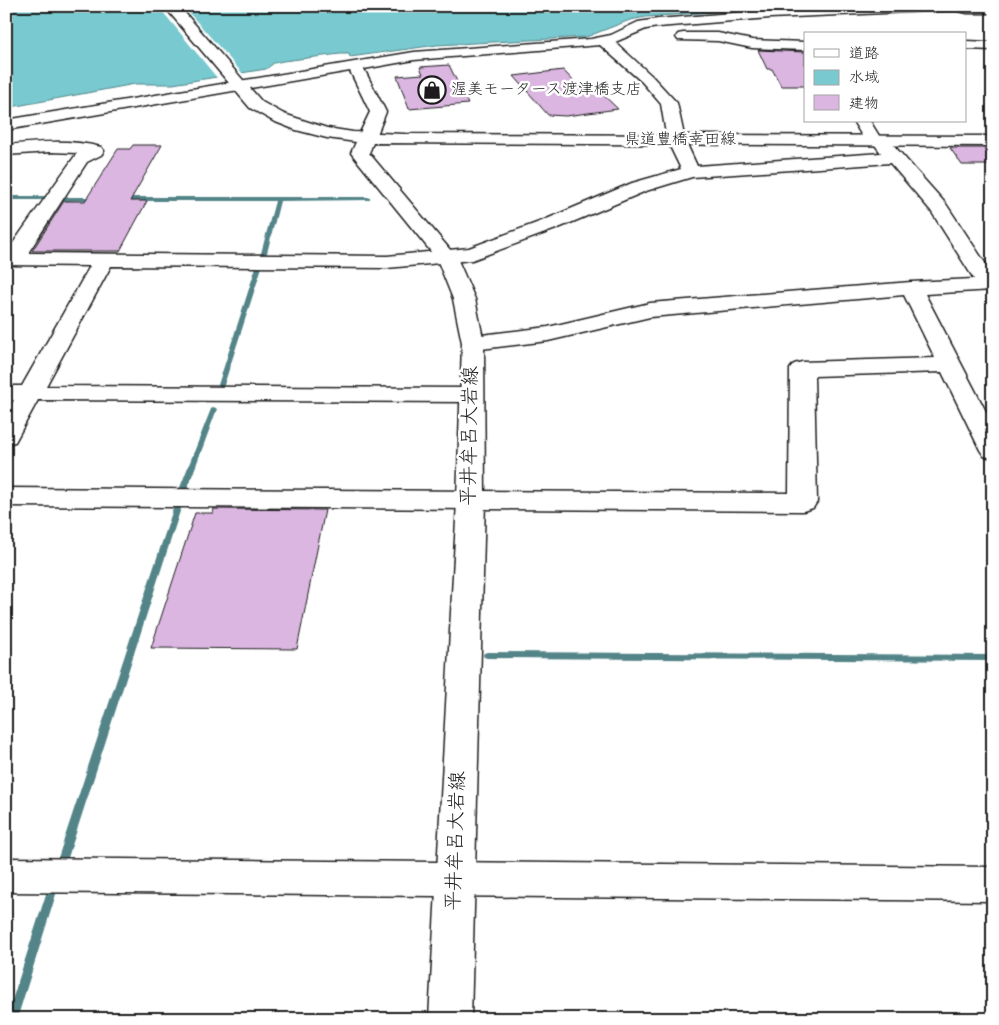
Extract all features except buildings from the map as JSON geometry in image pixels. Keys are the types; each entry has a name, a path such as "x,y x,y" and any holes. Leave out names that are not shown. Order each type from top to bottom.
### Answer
{"street":[{"path":"171,6 256,105 284,120 318,131 367,137 378,112 354,65"},
{"path":"602,41 615,38 643,25 671,21 770,14 955,6 968,9 993,9"},
{"path":"671,37 718,37 752,44 804,46"},
{"path":"6,125 237,84 414,56 652,38"},
{"path":"602,41 607,43 647,78 669,103 676,140 691,172"},
{"path":"966,45 993,46"},
{"path":"862,122 877,141 940,208 990,284"},
{"name":"県道豊橋幸田線","path":"367,137 456,140 993,141"},
{"name":"平井牟呂大岩線","path":"367,137 360,153 447,258 464,299 473,343 470,395 471,502 450,1019"},
{"path":"6,150 51,146 95,151 81,158 10,259"},
{"path":"10,259 387,262 447,258 472,254 550,225 639,187 691,172 894,157"},
{"path":"6,436 17,393 104,260"},
{"path":"473,343 548,334 650,310 912,288 990,284"},
{"path":"912,288 993,450"},
{"path":"6,497 471,502 803,502 802,369 950,365"},
{"path":"17,393 470,395"},
{"path":"6,875 993,884"}],"water":[{"path":"6,6 790,6 646,17 630,20 586,37 437,45 350,57 349,54 340,54 283,61 274,63 266,69 173,84 135,84 6,108"}],"pier":[{"path":"158,6 183,6 244,75 218,79"}],"waterway":[{"path":"6,198 46,198"},
{"path":"58,199 96,199"},
{"path":"123,199 278,199"},
{"path":"263,257 278,199"},
{"path":"278,199 368,199"},
{"path":"221,385 259,267"},
{"path":"181,495 214,409"},
{"path":"60,867 178,505"},
{"path":"487,655 993,658"},
{"path":"11,1019 52,891"}],"place":[{"name":"渥美モータース渡津橋支店","path":"432,90"}]}
